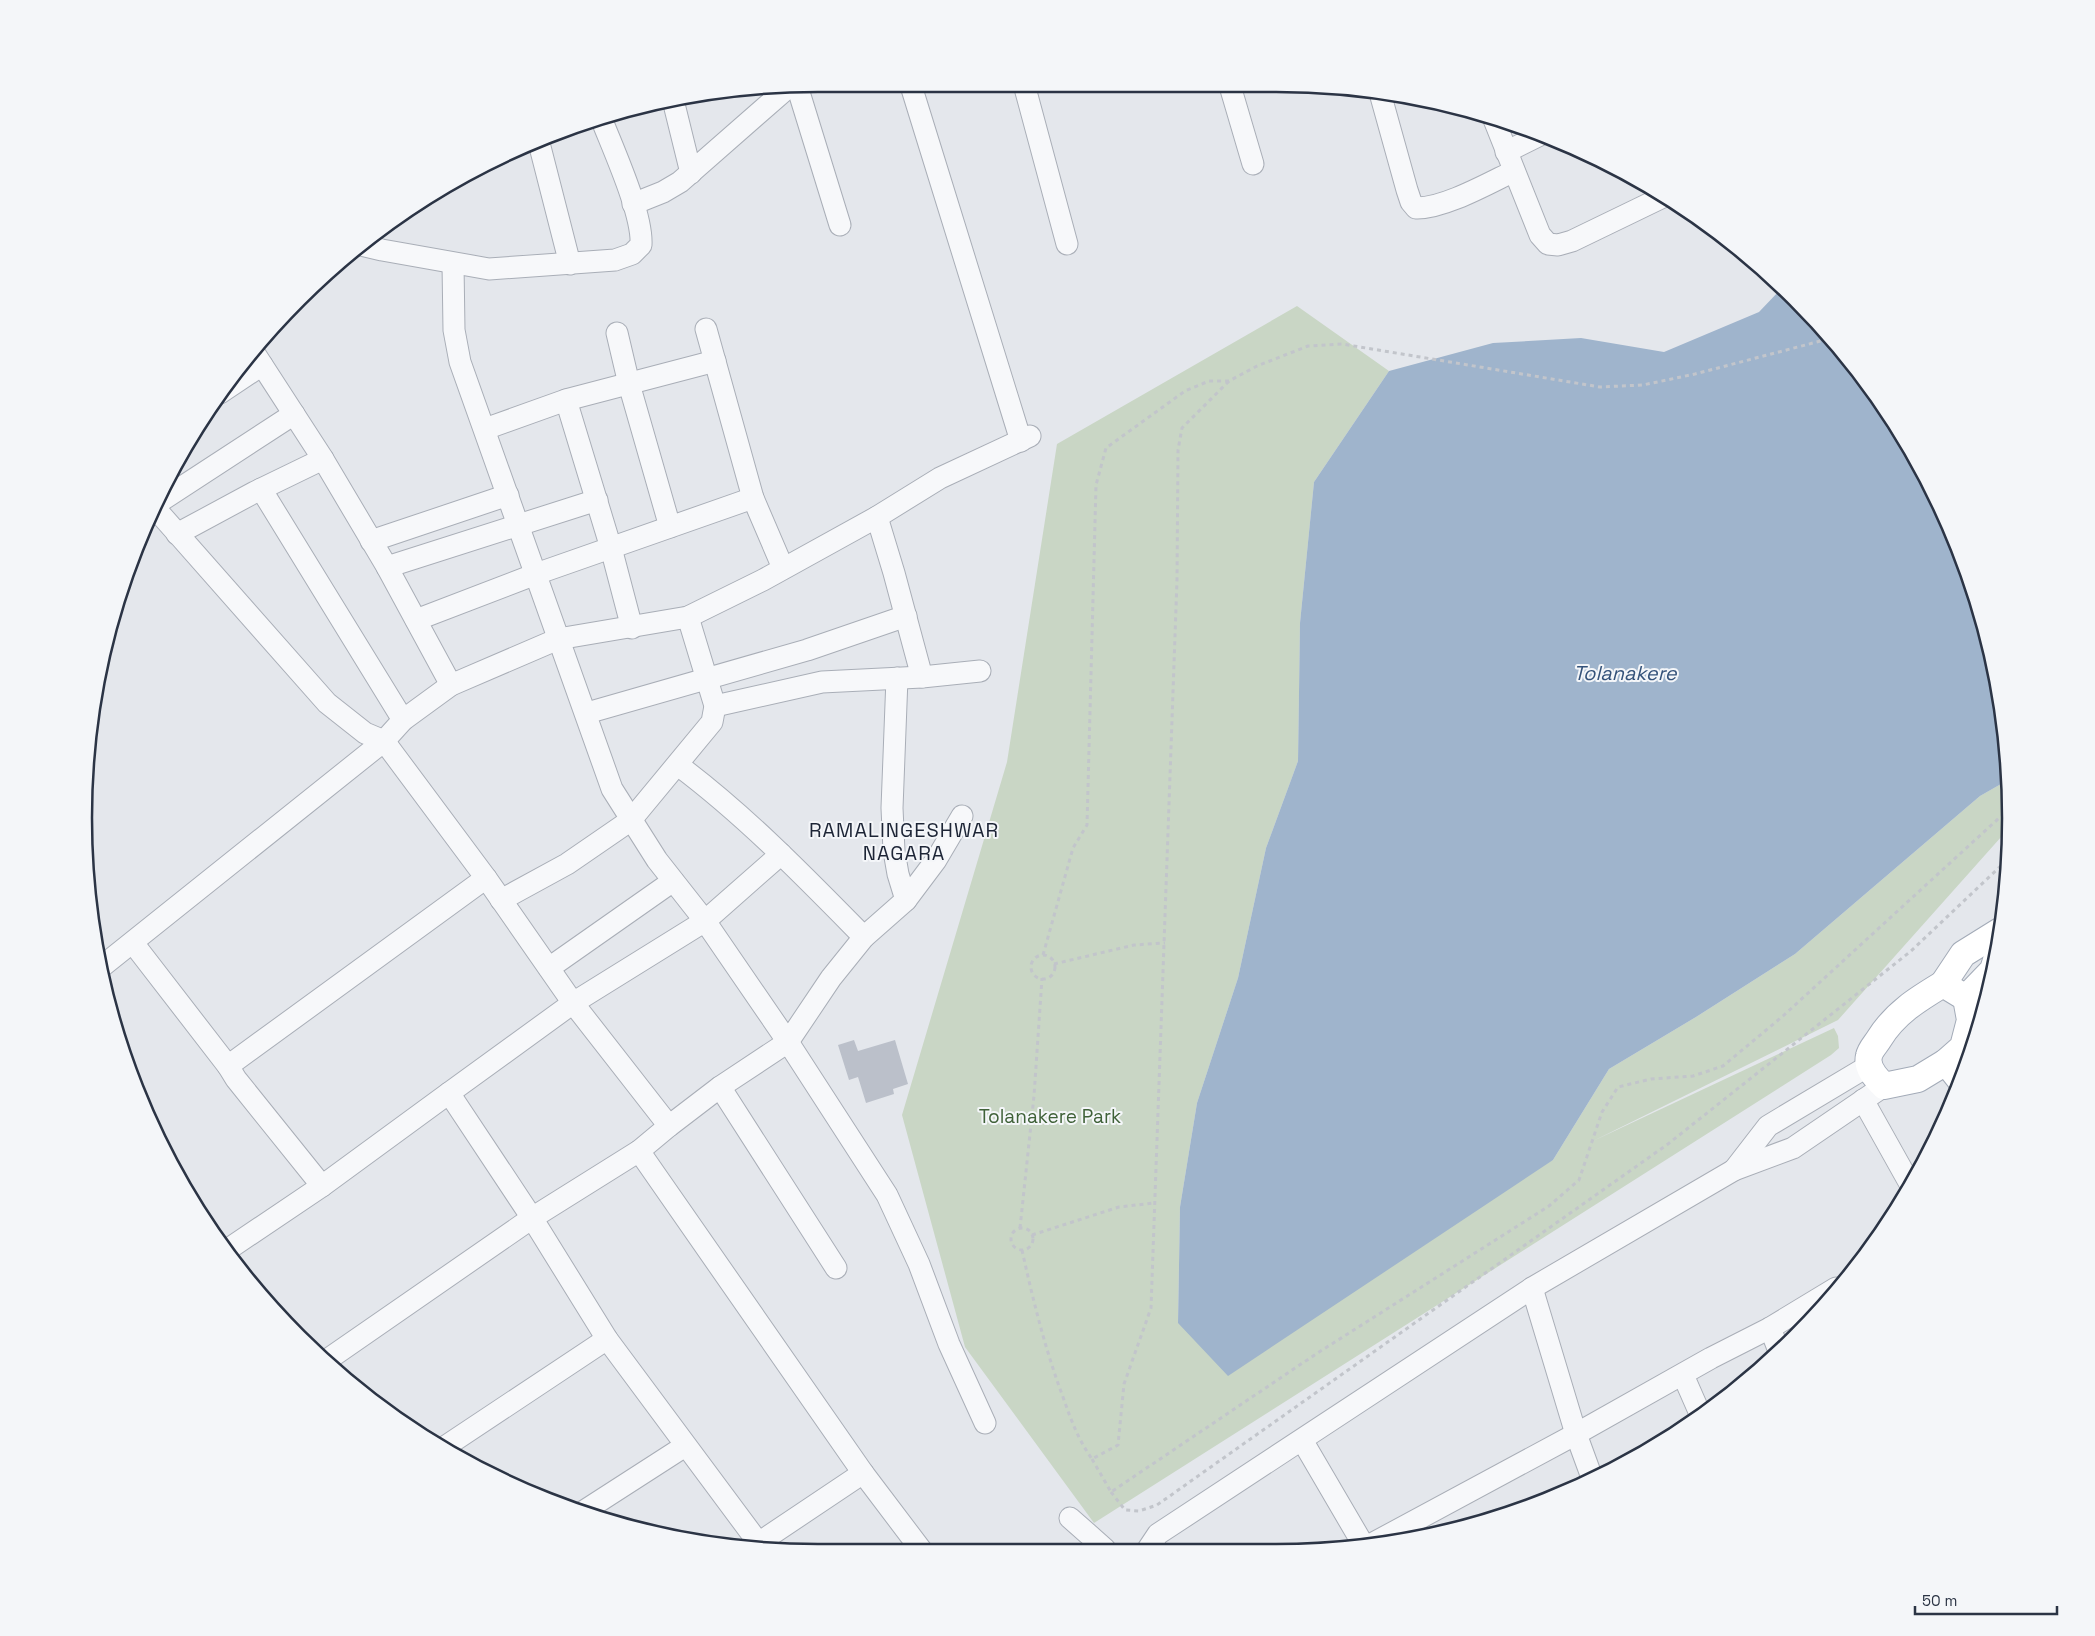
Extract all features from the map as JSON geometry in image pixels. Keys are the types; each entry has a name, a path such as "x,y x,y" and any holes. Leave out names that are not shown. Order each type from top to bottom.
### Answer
{"main road":[{"path":"1980,996 1972,1012 1960,1061 1918,1078 1872,1084 1869,1056 1894,1018 1918,998 1944,984 1963,954 1993,936"},
{"path":"1944,984 1972,1012"}],"street":[{"path":"107,963 384,740 403,720 451,684 558,639 632,628 688,617 764,580 877,517 940,478 1025,438 913,92"},
{"path":"1026,92 1067,244"},
{"path":"1232,92 1253,164"},
{"path":"799,93 840,225"},
{"path":"633,204 663,192 691,173 781,94"},
{"path":"1382,101 1407,190 1411,202 1416,208 1425,208 1450,200 1514,172"},
{"path":"675,106 691,173"},
{"path":"370,247 489,269 615,260 632,254 641,245 641,235 633,204 604,125"},
{"path":"1497,127 1540,235 1548,244 1558,246 1572,241 1656,200"},
{"path":"1506,152 1532,139"},
{"path":"540,148 570,264"},
{"path":"454,264 454,330 460,362 558,639 587,713 612,788 657,860 705,921 788,1042 887,1195 919,1264 949,1344 985,1422"},
{"path":"706,329 753,498 783,568"},
{"path":"617,333 629,384 670,527"},
{"path":"258,358 372,540 451,684"},
{"path":"485,429 566,400 715,361"},
{"path":"566,400 611,548 632,628"},
{"path":"166,498 294,414"},
{"path":"177,534 261,489 323,459"},
{"path":"261,489 403,720"},
{"path":"372,540 508,495"},
{"path":"416,620 536,574 753,498"},
{"path":"387,567 597,500"},
{"path":"160,513 327,703 365,733 384,740 486,878 572,1003 669,1126"},
{"path":"877,517 922,677"},
{"path":"587,713 708,680 807,650 906,616"},
{"path":"501,900 567,864 631,820 712,722 715,706 688,617"},
{"path":"715,706 822,682 922,677 980,671"},
{"path":"897,678 892,808 894,852 906,900"},
{"path":"678,765 699,781 781,854 864,937"},
{"path":"333,1356 532,1218 639,1150 720,1087 788,1042 831,978 864,937 906,900 936,860 962,816"},
{"path":"233,1246 322,1186 572,1003 705,921 781,854"},
{"path":"228,1066 486,878"},
{"path":"549,968 673,881"},
{"path":"133,943 236,1079 322,1186"},
{"path":"1734,1170 1768,1126 1872,1084"},
{"path":"1151,1544 1158,1534 1532,1288 1734,1170 1793,1148 1872,1084"},
{"path":"1872,1084 1907,1177"},
{"path":"720,1087 836,1268"},
{"path":"449,1094 532,1218 607,1339 753,1540"},
{"path":"639,1150 863,1473 917,1544"},
{"path":"1532,1288 1576,1434 1590,1472"},
{"path":"1387,1535 1576,1434 1711,1358 1770,1328 1821,1297"},
{"path":"1770,1328 1776,1344"},
{"path":"450,1443 607,1339"},
{"path":"1683,1375 1697,1409"},
{"path":"1302,1440 1361,1538"},
{"path":"591,1507 685,1446"},
{"path":"764,1541 863,1473"},
{"path":"1070,1518 1099,1544"}],"path":[{"path":"1092,1459 1118,1445 1124,1384 1151,1308 1178,580 1178,450 1182,428 1229,382 1257,366 1308,346 1342,344 1600,387 1643,385 1695,374 1822,341"},
{"path":"1043,955 1073,848 1087,825 1096,485 1106,448 1186,390 1209,382 1229,382"},
{"path":"1111,1492 1316,1354 1548,1206 1579,1180 1602,1112 1618,1087 1651,1079 1693,1076 1723,1066 1783,1016 2002,815"},
{"path":"1032,1234 1027,1229 1020,1228 1014,1232 1011,1238 1013,1245 1022,1250 1040,1331 1079,1440 1111,1492 1125,1510 1139,1510 1157,1505 1314,1396 1668,1144 1911,951 2001,866"},
{"path":"1054,964 1134,945 1165,943"},
{"path":"1043,955 1051,958 1054,964 1052,974 1042,978 1035,975 1032,968 1033,960 1043,955"},
{"path":"1020,1228 1034,1096 1042,978"},
{"path":"1032,1234 1119,1207 1139,1203 1154,1203"},
{"path":"1022,1250 1031,1245 1032,1234"}],"green space":[{"name":"Tolanakere Park","path":"1297,306 1389,371 1314,482 1300,623 1298,761 1266,848 1238,978 1197,1103 1180,1207 1178,1322 1553,1160 1609,1069 1696,1017 1795,954 1980,796 2001,784 2002,836 1838,1020 1593,1141 1834,1028 1838,1036 1839,1048 1831,1055 1094,1523 965,1347 902,1115 1007,762 1057,444"}],"water":[{"name":"Tolanakere","path":"1777,293 1822,340 1853,376 1880,415 1928,497 1964,585 1978,630 1989,676 1996,723 2001,784 1980,796 1795,954 1696,1017 1609,1069 1553,1160 1228,1376 1178,1323 1180,1207 1197,1103 1238,978 1266,848 1298,761 1300,623 1314,482 1389,371 1493,343 1581,338 1664,352 1759,312"}],"building":[{"path":"854,1040 858,1051 895,1040 908,1084 893,1089 894,1094 866,1103 858,1077 849,1080 838,1045"}],"district":[{"name":"RAMALINGESHWAR NAGARA","path":"904,842"}]}
